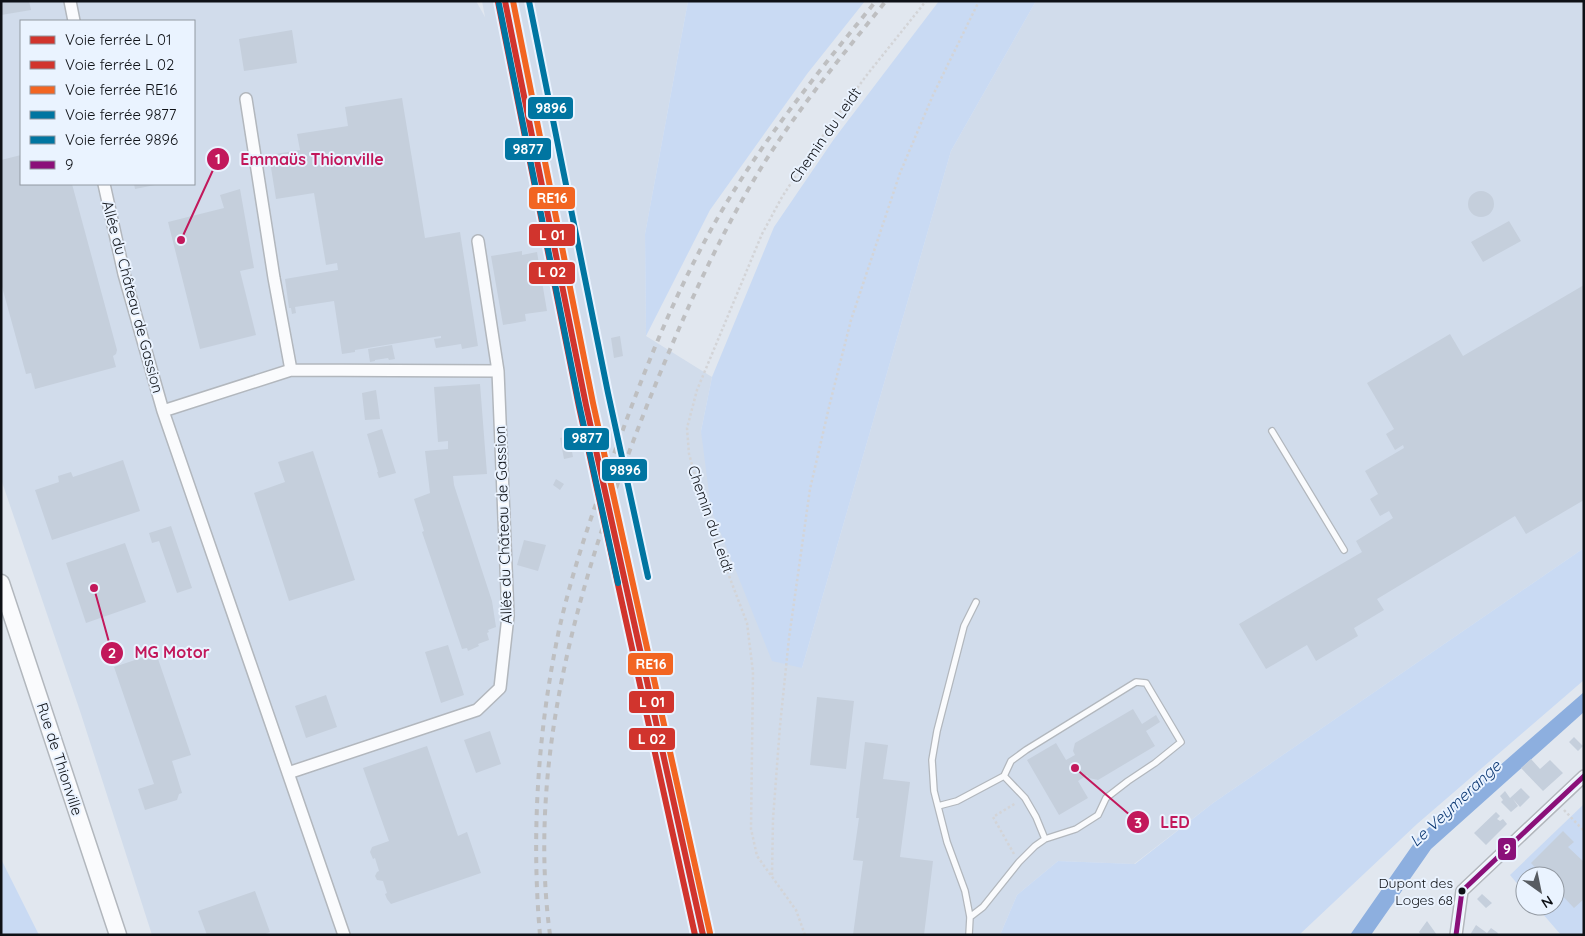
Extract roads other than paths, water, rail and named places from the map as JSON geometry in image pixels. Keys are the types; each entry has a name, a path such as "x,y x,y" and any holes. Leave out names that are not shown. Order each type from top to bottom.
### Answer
{"main road":[{"name":"Rue de Thionville","path":"1,583 118,935"}],"street":[{"path":"70,1 74,20"},
{"path":"246,98 274,278 291,370"},
{"name":"Allée du Château de Gassion","path":"104,185 124,274 163,411 344,935"},
{"name":"Allée du Château de Gassion","path":"288,773 477,710 500,688 508,616 498,371 478,242"},
{"name":"Allée du Château de Gassion","path":"163,411 291,370 498,371"},
{"path":"1456,935 1462,891 1584,776"}],"lane":[{"path":"1272,431 1344,550"},
{"path":"969,935 970,917 964,891 947,842 934,791 932,760 937,731 964,626 976,602"},
{"path":"938,806 957,801 1004,776 1011,761 1026,750 1136,682 1146,683 1181,742 1155,764 1106,798 1098,815 1076,829 1045,839 1035,846 1019,862 983,907 970,917"},
{"path":"1004,776 1025,798 1036,817 1045,839"}],"water":[{"path":"1584,692 1584,712 1431,849 1371,935 1350,935 1419,836"}],"railway":[{"path":"540,935 536,858 538,781 546,705 565,605 603,483 668,316 711,230 727,202 779,124 876,1"},
{"path":"550,935 545,867 546,800 553,733 565,666 581,600 600,535 622,471 672,344 700,281 731,220 766,160 794,119 886,1"}],"rail line":[{"name":"RE16","path":"513,1 593,403 710,933"},
{"name":"9896","path":"529,1 608,393 648,577"},
{"name":"9877","path":"499,4 578,399 618,583"}],"place":[{"name":"Emmaüs Thionville","path":"181,240"},
{"name":"MG Motor","path":"94,588"},
{"name":"LED","path":"1075,768"},
{"name":"Dupont des Loges 68","path":"1462,891"}],"water label":[{"name":"Le Veymerange","path":"1455,803"}]}
